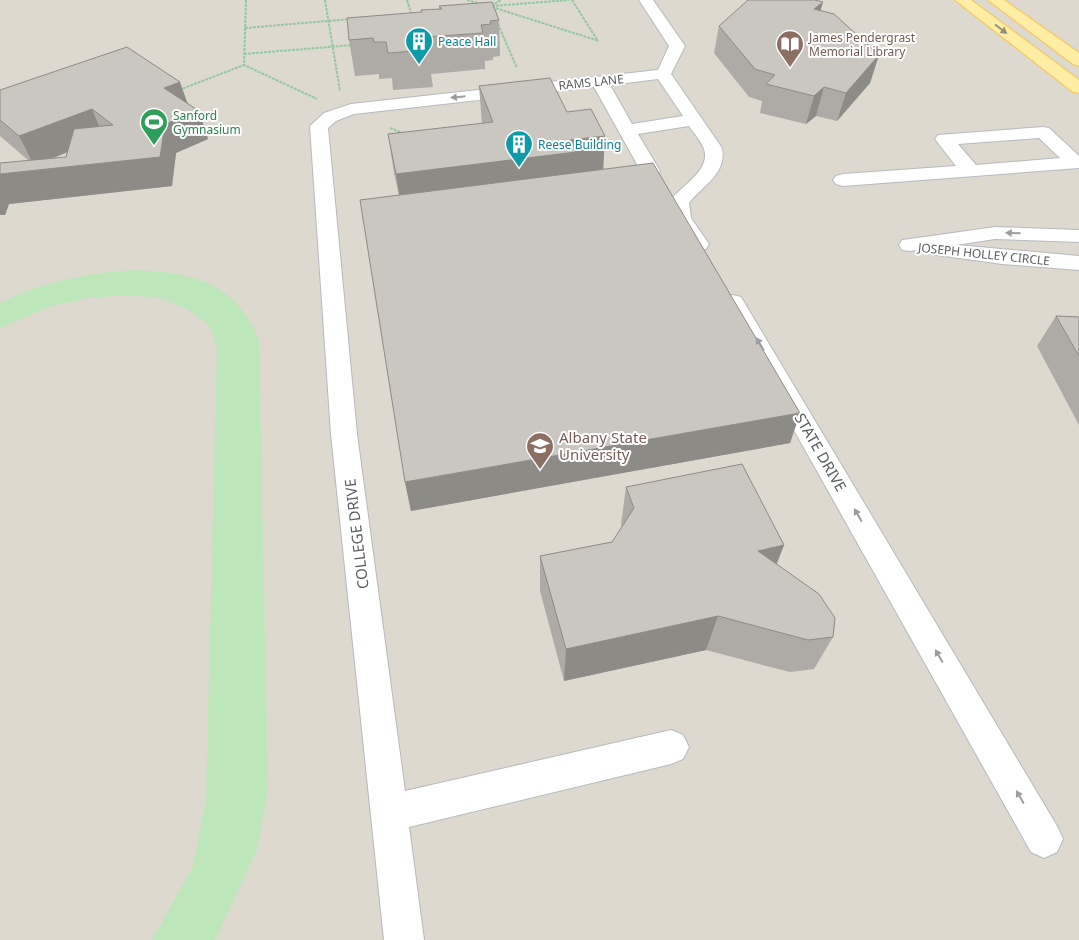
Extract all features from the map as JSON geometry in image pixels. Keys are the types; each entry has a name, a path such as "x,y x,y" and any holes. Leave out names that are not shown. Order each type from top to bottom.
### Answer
{"main road":[{"path":"962,0 1079,88"},
{"path":"995,0 1079,61"}],"street":[{"path":"646,0 677,46 663,74"},
{"name":"RAMS LANE","path":"319,126 330,117 344,111 663,74"},
{"name":"STATE DRIVE","path":"663,74 713,148 716,158 712,168 685,193 679,202 681,218 759,343 1044,839"},
{"path":"598,81 650,171"},
{"path":"627,130 694,120"},
{"name":"COLLEGE DRIVE","path":"319,126 344,434 404,940"},
{"path":"843,180 1075,163 1043,132 944,139 970,170"},
{"name":"JOSEPH HOLLEY CIRCLE","path":"1072,263 1002,258 910,245 995,233 1079,236"},
{"path":"1049,235 1072,263"},
{"path":"389,813 671,747"}],"path":[{"path":"325,0 344,111"},
{"path":"407,0 413,22"},
{"path":"467,0 482,4"},
{"path":"488,0 494,15"},
{"path":"490,6 501,0"},
{"path":"571,0 598,41 490,6 571,0"},
{"path":"245,28 356,18"},
{"path":"498,24 526,89"},
{"path":"244,54 361,44"},
{"path":"175,91 244,65"}],"shaded area":[{"name":"Albany State University","path":"0,0 1079,0 1079,940 0,940"}],"green space":[{"path":"133,270 174,274 209,284 224,293 238,305 250,321 259,341 268,789 257,850 215,940 152,940 193,866 206,799 217,348 209,325 187,309 160,298 127,295 88,298 49,307 0,328 0,303 32,289 81,276"}],"building":[{"path":"748,0 815,0 823,2 814,9 834,14 879,55 846,93 824,87 814,96 766,84 775,75 755,69 719,26"},
{"path":"492,2 499,20 490,21 491,24 481,25 483,33 426,37 429,50 388,53 386,42 374,42 373,38 349,40 347,18 422,12 421,10 442,9 439,6"},
{"path":"127,47 180,82 164,88 199,111 165,124 160,157 0,174 0,163 66,157 74,129 113,125 92,109 19,136 0,120 0,90"},
{"path":"550,78 567,112 591,109 605,136 570,140 576,152 396,174 388,134 493,122 479,86"},
{"path":"653,163 800,413 405,482 360,200"},
{"path":"1056,316 1079,317 1079,356"},
{"path":"742,464 784,545 758,551 819,594 835,618 833,637 808,640 718,616 566,649 540,556 612,542 634,508 626,487"}],"place":[{"name":"Peace Hall","path":"419,65"},
{"name":"James Pendergrast Memorial Library","path":"790,68"},
{"name":"Sanford Gymnasium","path":"154,146"},
{"name":"Reese Building","path":"519,168"},
{"name":"Albany State University","path":"540,470"}]}
